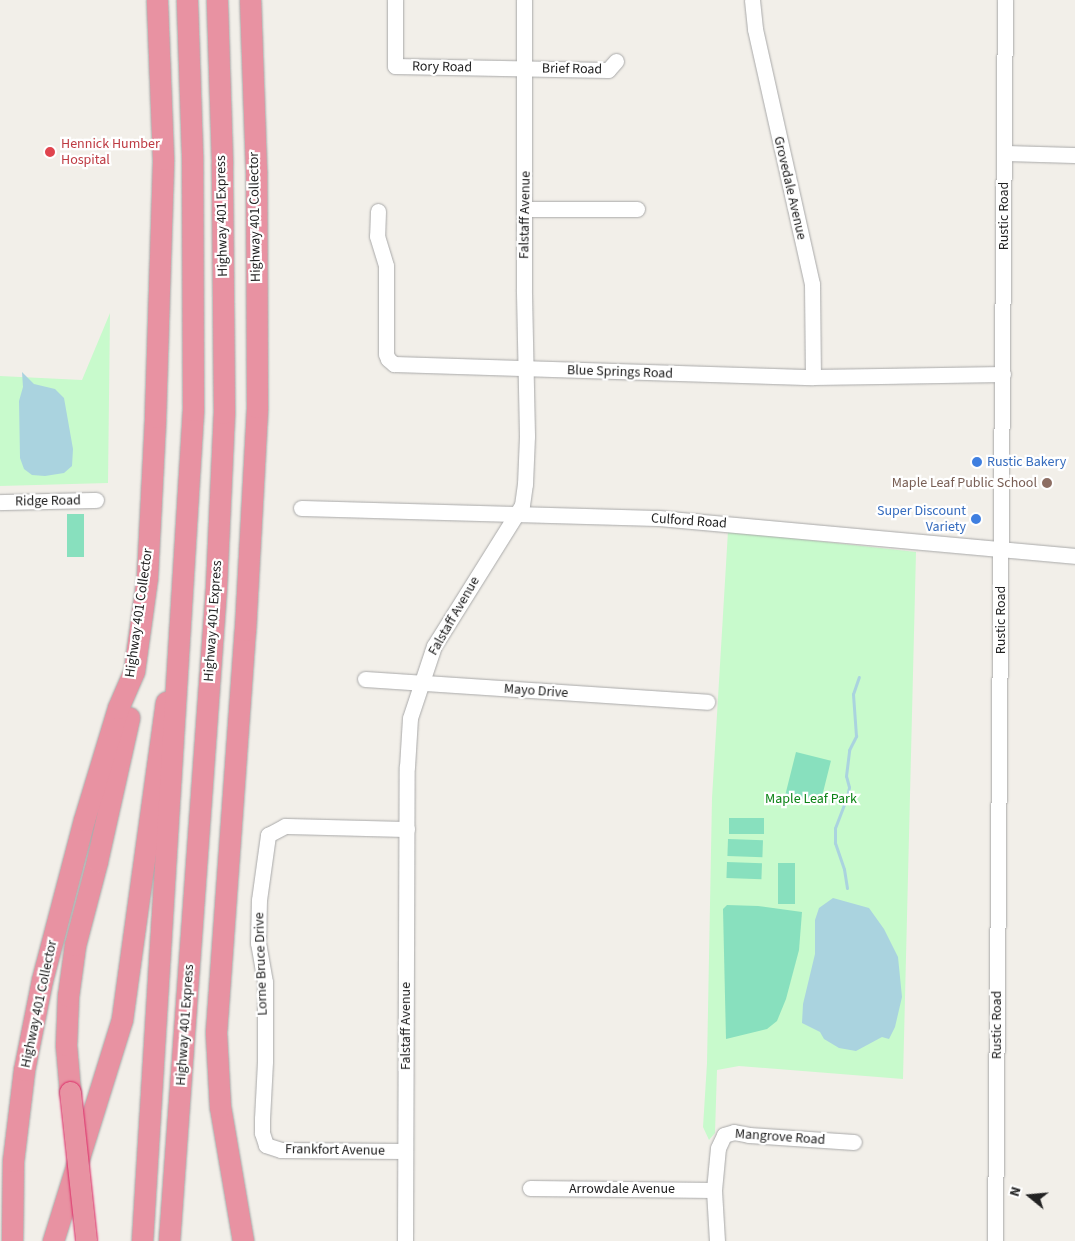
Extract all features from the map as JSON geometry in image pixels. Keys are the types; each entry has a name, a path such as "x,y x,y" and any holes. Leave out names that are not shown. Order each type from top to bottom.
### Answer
{"highway":[{"name":"Highway 401 Collector","path":"12,1241 13,1161 24,1070 42,980 87,811 118,708 131,683 147,577 155,417 163,159 157,0"},
{"name":"Highway 401 Express","path":"142,1241 193,410 192,154 187,0"},
{"name":"Highway 401 Express","path":"170,1241 216,587 224,413 222,164 217,0"},
{"name":"Highway 401 Collector","path":"243,1241 220,1108 216,1032 244,650 257,407 256,170 250,0"},
{"path":"53,1241 122,1020 161,722 180,639"},
{"path":"86,1240 66,1045 68,996 75,946 130,712 131,683"},
{"path":"220,1108 230,1241"},
{"path":"173,1192 180,1241"}],"street":[{"name":"Rory Road","path":"395,0 395,66 524,68"},
{"name":"Falstaff Avenue","path":"405,1241 407,829 410,718 434,646 516,515 522,504 526,484 528,436 525,369 524,0"},
{"name":"Grovedale Avenue","path":"752,0 755,29 812,284 813,377"},
{"name":"Rustic Road","path":"995,1241 1005,0"},
{"name":"Brief Road","path":"524,68 608,70 616,61"},
{"path":"1005,153 1075,155"},
{"path":"526,209 636,209"},
{"name":"Blue Springs Road","path":"378,211 377,236 386,266 385,340 388,359 394,364 813,377 1003,374"},
{"name":"Ridge Road","path":"0,502 96,500"},
{"name":"Culford Road","path":"301,508 658,518 1075,556"},
{"name":"Mayo Drive","path":"365,680 707,702"},
{"name":"Lorne Bruce Drive","path":"266,1146 262,1133 266,1061 265,982 258,943 259,900 268,836 285,826 407,829"},
{"name":"Mangrove Road","path":"717,1241 714,1190 718,1148 724,1135 734,1132 749,1135 854,1142"},
{"name":"Frankfort Avenue","path":"266,1146 281,1150 405,1151"},
{"name":"Arrowdale Avenue","path":"530,1188 714,1190"}],"green space":[{"path":"110,313 108,483 0,486 0,376 82,380"},
{"path":"67,514 84,514 84,557 67,557"},
{"name":"Maple Leaf Park","path":"728,531 916,552 903,1079 739,1066 717,1070 715,1133 709,1140 703,1127 707,1063 712,798"},
{"path":"796,752 831,761 820,803 785,795"},
{"path":"729,818 764,818 764,834 729,834"},
{"path":"728,839 763,840 762,857 727,856"},
{"path":"727,862 762,863 761,879 726,878"},
{"path":"778,863 795,863 795,904 778,904"},
{"path":"727,905 758,906 802,912 799,950 786,999 777,1021 767,1029 726,1039 723,909"}],"water":[{"path":"22,372 34,384 55,389 64,398 73,449 72,466 64,473 45,476 32,475 24,469 20,458 19,401 23,387"},
{"path":"833,898 869,908 884,929 898,957 902,997 895,1027 889,1039 882,1037 856,1051 839,1048 824,1039 820,1032 802,1023 803,1004 815,954 815,920 819,908"}],"waterway":[{"path":"847,888 844,869 835,843 835,828 849,787 846,776 849,750 856,736 853,694 859,677"}],"place":[{"name":"Hennick Humber Hospital","path":"50,152"},
{"name":"Rustic Bakery","path":"977,462"},
{"name":"Maple Leaf Public School","path":"1047,483"},
{"name":"Super Discount Variety","path":"976,519"}]}
